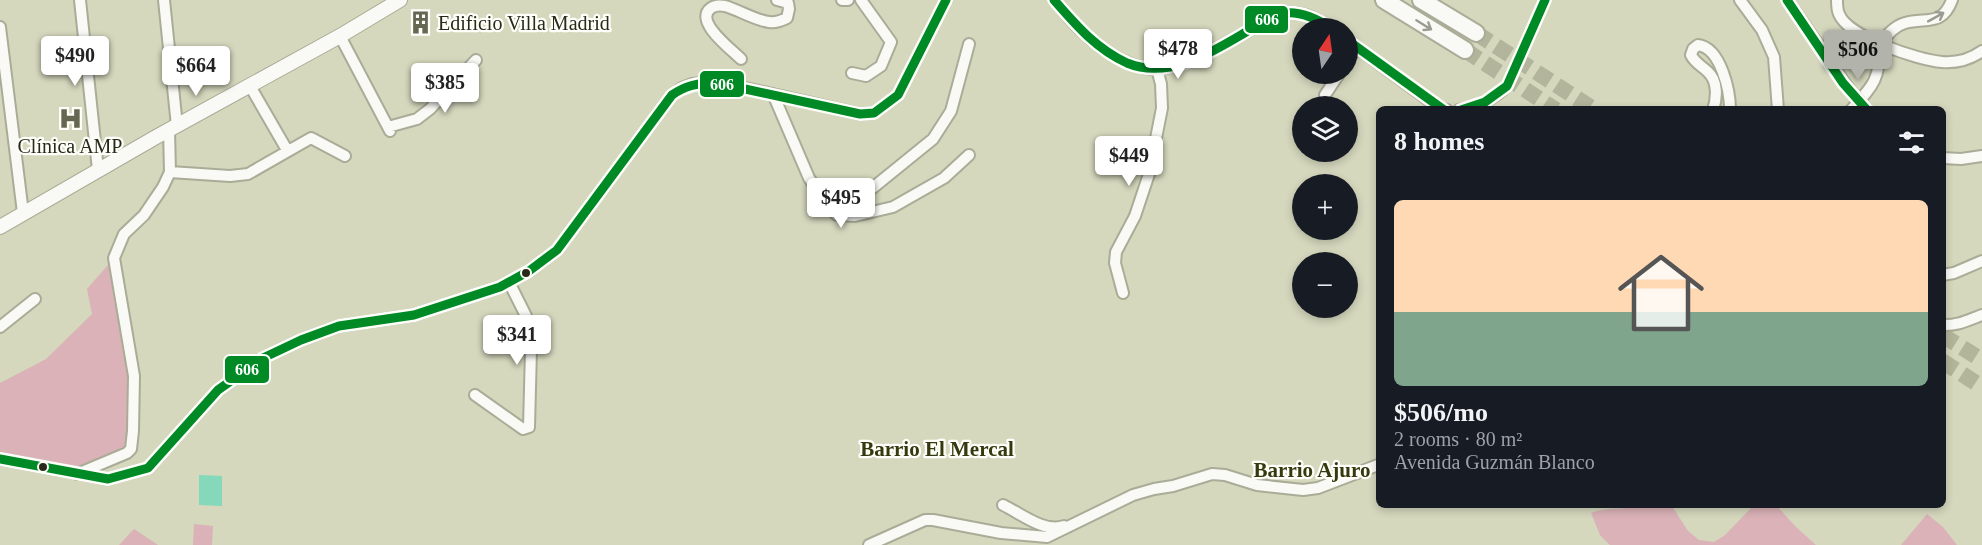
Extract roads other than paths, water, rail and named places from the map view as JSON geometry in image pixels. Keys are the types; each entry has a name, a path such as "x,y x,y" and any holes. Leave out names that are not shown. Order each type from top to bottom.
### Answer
{"highway":[{"path":"1384,0 1464,50"},
{"path":"1421,0 1476,33"}],"main road":[{"path":"0,227 400,0"}],"street":[{"path":"80,0 99,170"},
{"path":"77,474 127,453 131,449 134,376 114,258 124,234 144,215 170,172 173,128 164,0"},
{"path":"842,0 848,0"},
{"path":"852,74 866,76 881,66 891,42 861,0"},
{"path":"0,459 108,479 148,468 219,390 263,358 301,340 339,326 414,315 500,287 528,271 557,250 672,95 682,88 702,82 713,82 860,114 874,113 886,106 898,95 946,0"},
{"path":"1054,0 1084,34 1110,53 1140,67 1157,69 1177,66 1196,58 1277,14 1290,11 1317,18"},
{"path":"1473,106 1497,95 1507,86 1545,0"},
{"path":"1740,0 1762,30 1774,57 1778,106"},
{"path":"1787,0 1863,106"},
{"path":"1837,0 1839,15 1846,24 1880,44 1927,60 1945,62 1962,60 1982,51"},
{"path":"1855,106 1874,86 1880,58 1880,44 1894,28 1905,23 1927,22 1941,16 1949,8 1952,0"},
{"path":"741,58 714,33 706,19 708,12 718,5 767,22 776,22 788,16 786,1"},
{"path":"0,27 22,213"},
{"path":"340,36 389,129 417,119 430,109 476,60"},
{"path":"830,208 859,199 933,139 951,111 969,44"},
{"path":"1714,106 1716,93 1711,74 1691,56 1693,49 1698,45 1711,51 1717,60 1730,92 1730,106"},
{"path":"1358,48 1437,106"},
{"path":"1123,293 1115,263 1116,252 1135,216 1149,174 1162,108 1161,84 1157,69"},
{"path":"1325,95 1332,84"},
{"path":"250,86 287,150"},
{"path":"773,94 809,178 837,215 855,216 893,207 944,178 969,155"},
{"path":"156,137 170,155"},
{"path":"170,172 230,176 248,174 311,138 345,156"},
{"path":"1946,158 1982,156"},
{"path":"1946,274 1982,261"},
{"path":"475,396 523,429 529,427 532,382 531,349 526,316 509,282"},
{"path":"0,327 35,299"},
{"path":"1946,325 1964,323 1982,315"},
{"path":"869,545 925,520 1001,533 1042,537 1054,534 1144,491 1173,486 1212,474 1225,475 1257,485 1303,490 1318,488 1376,466"},
{"path":"1003,505 1053,528 1087,519"}],"tunnel":[{"path":"1476,33 1589,106"},
{"path":"1465,50 1550,106"},
{"path":"1946,338 1982,360"},
{"path":"1946,364 1982,387"}],"place":[{"name":"Edificio Villa Madrid","path":"420,23"},
{"name":"Clínica AMP","path":"70,118"}],"district":[{"name":"Barrio El Mercal","path":"937,449"},
{"name":"Barrio Ajuro","path":"1312,470"}]}
